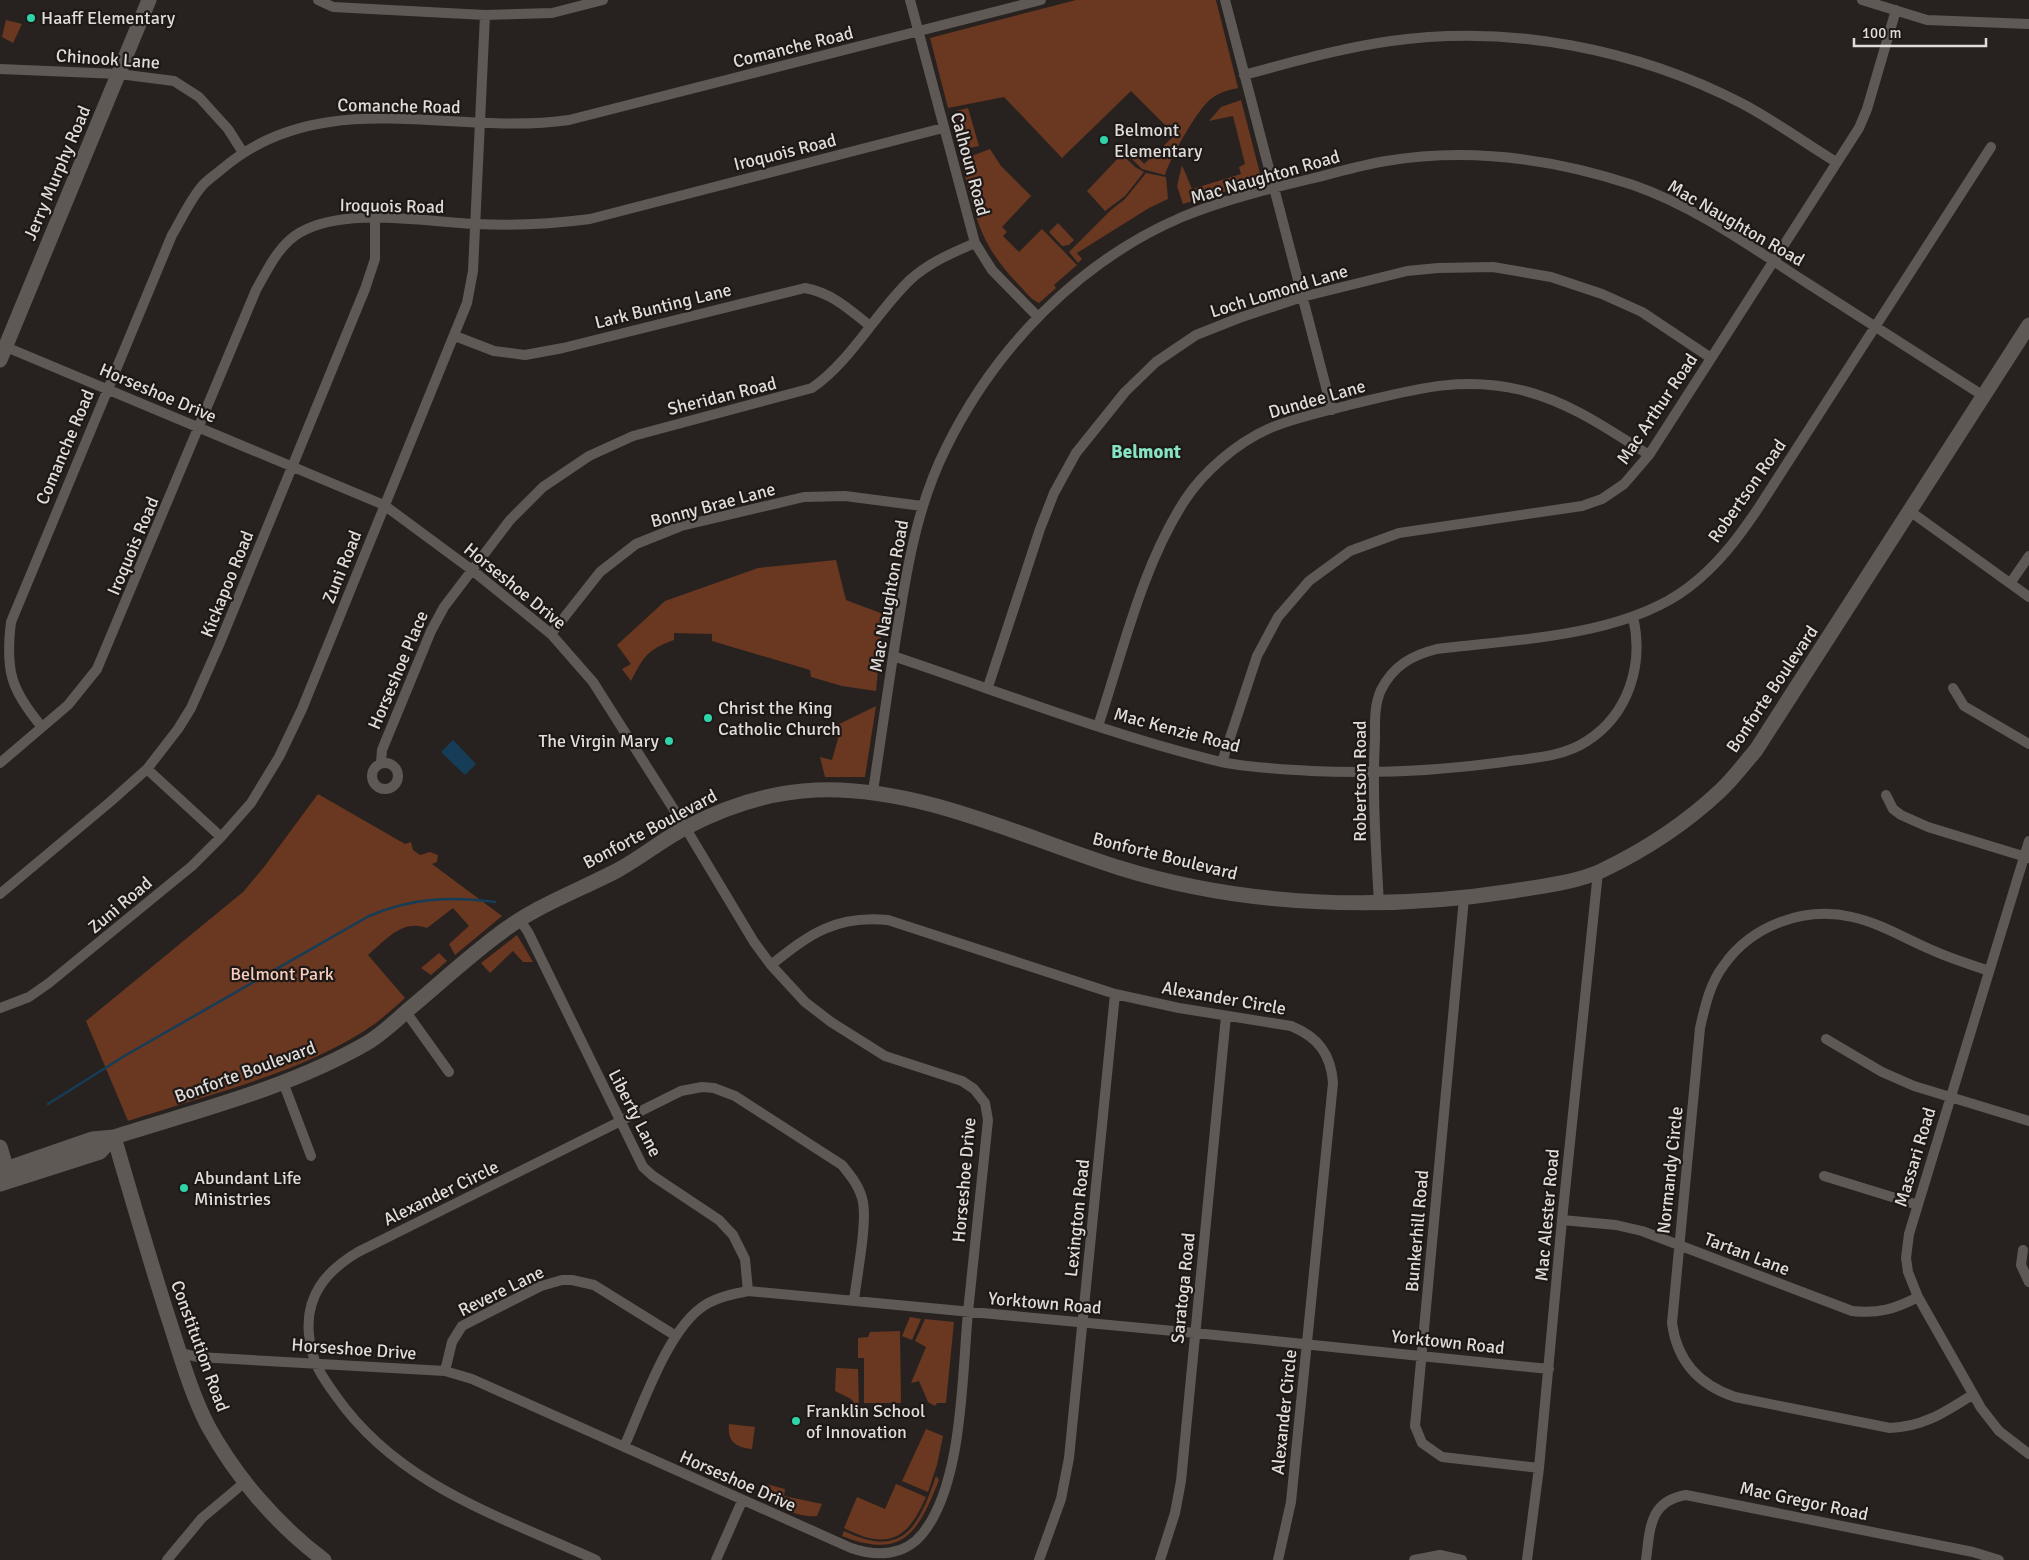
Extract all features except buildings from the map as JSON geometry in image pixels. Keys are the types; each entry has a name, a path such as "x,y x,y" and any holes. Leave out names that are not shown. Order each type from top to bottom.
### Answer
{"main road":[{"name":"Jerry Murphy Road","path":"3,354 149,0"},
{"name":"Bonforte Boulevard","path":"4,1175 92,1138 114,1137 283,1082 340,1058 373,1039 519,919 618,870 685,828 731,806 778,795 812,790 873,791 916,800 1125,869 1255,897 1379,904 1464,898 1553,884 1598,872 1653,843 1684,821 1727,784 1756,750 1911,512 1982,395 2029,325"},
{"name":"Constitution Road","path":"114,1137 194,1396 208,1425 245,1482 283,1524 324,1560"},
{"path":"0,1147 4,1175"}],"street":[{"path":"318,0 333,7 485,15 552,13 603,0"},
{"name":"Calhoun Road","path":"910,0 975,243 992,270 1038,317"},
{"name":"Comanche Road","path":"42,727 25,706 13,681 7,653 11,622 172,235 201,187 242,151 292,129 328,121 368,118 480,123 544,123 604,112 1041,0"},
{"path":"1225,0 1332,410"},
{"path":"1862,0 1927,20 2029,24"},
{"name":"Mac Arthur Road","path":"1222,762 1257,656 1278,617 1309,581 1350,551 1399,533 1582,506 1602,499 1624,484 1648,455 1859,128 1867,109 1896,10"},
{"name":"Zuni Road","path":"0,1008 29,997 63,973 192,866 251,803 279,757 302,709 467,303 473,271 476,224 485,15"},
{"path":"1244,75 1339,50 1393,40 1462,36 1509,38 1566,45 1619,56 1691,80 1743,104 1836,162"},
{"name":"Chinook Lane","path":"0,69 119,74 174,81 199,97 228,129 242,151"},
{"name":"Iroquois Road","path":"0,763 68,705 97,669 200,428 256,290 275,256 299,233 333,221 375,219 476,224 555,224 590,219 943,128"},
{"name":"Robertson Road","path":"1379,904 1373,774 1376,704 1386,682 1405,660 1419,653 1605,626 1634,617 1655,608 1689,587 1714,565 1736,541 1991,147"},
{"name":"Mac Naughton Road","path":"873,791 910,550 922,506 945,449 993,367 1038,317 1096,266 1138,239 1184,217 1275,188 1386,161 1460,155 1517,158 1573,167 1638,187 1692,212 1773,260 1982,395"},
{"name":"Kickapoo Road","path":"0,894 147,769 178,729 202,684 368,282 375,259 375,219"},
{"name":"Sheridan Road","path":"472,570 524,505 554,479 574,465 633,436 812,388 832,371 906,284 924,268 975,243"},
{"name":"Loch Lomond Lane","path":"988,687 1054,493 1076,453 1124,392 1156,362 1196,335 1238,318 1302,297 1407,271 1438,268 1493,267 1551,278 1602,294 1642,312 1710,358"},
{"name":"Lark Bunting Lane","path":"455,336 494,351 525,355 563,348 790,290 805,288 822,291 835,298 870,326"},
{"name":"Horseshoe Drive","path":"3,354 107,389 293,465 384,505 472,570 551,634 593,682 754,942 771,965 805,1002 831,1022 885,1056 962,1081 974,1089 986,1102 988,1120 954,1455 935,1512 923,1533 907,1547 888,1554 863,1552 742,1501 472,1379 445,1371 198,1357 180,1353"},
{"name":"Dundee Lane","path":"1098,726 1149,570 1164,536 1186,499 1212,469 1234,450 1269,429 1332,410 1434,384 1482,384 1520,389 1557,400 1648,455"},
{"name":"Bonny Brae Lane","path":"551,634 600,572 636,544 681,526 804,497 845,496 922,506"},
{"path":"1911,512 2011,582 2029,597"},
{"path":"2011,582 2029,556"},
{"name":"Horseshoe Place","path":"381,763 382,750 431,631 444,607 472,570"},
{"name":"Mac Kenzie Road","path":"893,656 1098,726 1222,762 1281,769 1373,774 1458,768 1555,755 1588,741 1606,725 1620,708 1634,678 1638,646 1634,617"},
{"path":"1953,688 1964,706 2029,744"},
{"path":"147,769 221,837"},
{"path":"1886,795 1893,808 1901,815 1928,827 2026,858"},
{"name":"Massari Road","path":"2029,841 2026,858 1908,1234 1906,1258 1908,1272 1918,1297 1972,1394 1999,1431 2029,1454"},
{"name":"Mac Alester Road","path":"1527,1560 1540,1468 1562,1220 1598,872"},
{"name":"Bunkerhill Road","path":"1464,898 1415,1418 1418,1435 1422,1443 1442,1457 1454,1460 1540,1468"},
{"name":"Normandy Circle","path":"1972,1394 1926,1422 1904,1428 1890,1428 1735,1397 1711,1387 1692,1371 1678,1350 1672,1323 1700,1028 1709,992 1723,965 1734,952 1762,930 1779,922 1814,914 1832,914 1868,921 1947,957 1989,971"},
{"name":"Alexander Circle","path":"771,965 803,939 824,927 849,920 868,918 888,920 1115,994 1179,1008 1279,1022 1304,1031 1324,1050 1332,1072 1333,1083 1291,1502 1278,1560"},
{"name":"Liberty Lane","path":"519,919 528,932 647,1171 719,1220 734,1235 745,1259 748,1291"},
{"name":"Lexington Road","path":"1039,1560 1052,1528 1066,1477 1115,994"},
{"path":"406,1012 449,1072"},
{"name":"Saratoga Road","path":"1160,1560 1175,1513 1181,1481 1226,1016"},
{"path":"1826,1039 1896,1079 2029,1121"},
{"path":"283,1082 311,1156"},
{"name":"Alexander Circle","path":"596,1560 447,1492 413,1473 376,1444 360,1427 313,1363 308,1322 310,1307 322,1281 339,1263 681,1091 702,1087 714,1088 735,1096 842,1165 856,1183 863,1203 854,1300"},
{"path":"1824,1176 1918,1205"},
{"name":"Tartan Lane","path":"1562,1220 1630,1227 1852,1311 1880,1312 1901,1306 1918,1297"},
{"path":"2024,1250 2022,1265 2029,1282"},
{"name":"Revere Lane","path":"445,1371 452,1342 462,1326 541,1286 562,1280 572,1280 594,1285 676,1336"},
{"name":"Yorktown Road","path":"624,1447 676,1336 692,1315 703,1306 730,1294 748,1291 1195,1333 1549,1369"},
{"path":"167,1560 202,1518 245,1482"},
{"name":"Mac Gregor Road","path":"1646,1560 1652,1521 1657,1511 1674,1497 1686,1495 1974,1552 1999,1560"},
{"path":"716,1560 742,1501"},
{"path":"1414,1560 1419,1557 1440,1556 1462,1560"}],"green space":[{"path":"1076,0 1216,0 1238,88 1218,94 1206,103 1185,134 1172,157 1165,175 1142,169 1125,152 1127,150 1131,155 1134,153 1144,164 1175,135 1131,91 1062,158 1004,97 948,108 930,38"},
{"path":"6,20 22,24 13,43 2,37"},
{"path":"1241,100 1262,181 1183,204 1177,186 1182,165 1192,189 1241,174 1239,167 1245,164 1233,116 1209,121 1221,107"},
{"path":"968,108 979,146 965,149 956,111"},
{"path":"990,149 1001,166 1031,196 1002,227 1007,232 1003,236 1019,252 1042,229 1077,265 1054,285 1056,288 1039,303 1033,300 1005,270 986,241 975,212 961,160"},
{"path":"1122,154 1135,167 1144,172 1125,196 1105,211 1087,191"},
{"path":"1146,173 1166,177 1168,199 1149,208 1077,253 1082,259 1078,263 1069,252 1111,210 1125,199"},
{"path":"1058,223 1074,240 1069,245 1062,246 1049,232"},
{"path":"836,560 846,600 883,614 876,691 842,686 811,677 810,670 712,641 712,634 674,633 674,640 658,647 647,655 639,665 631,681 622,669 631,664 617,645 665,601 758,568"},
{"path":"876,706 865,777 825,777 820,757 832,760 839,735 837,732 829,729"},
{"name":"Belmont Park","path":"318,794 405,844 411,842 413,850 420,855 430,852 438,855 437,862 432,864 502,916 455,955 449,944 469,926 453,908 427,928 410,926 395,932 368,955 405,998 376,1023 320,1055 289,1068 224,1091 128,1121 86,1021 243,892"},
{"path":"517,935 533,962 523,962 513,951 490,973 481,963"},
{"path":"439,953 447,961 431,975 421,968"},
{"path":"910,1317 921,1319 912,1340 902,1336"},
{"path":"925,1319 954,1322 946,1403 937,1403 935,1406 928,1402 919,1381 911,1383 926,1347 915,1341"},
{"path":"900,1331 901,1403 864,1403 864,1358 858,1358 858,1338 868,1337 870,1332"},
{"path":"836,1368 858,1369 859,1410 851,1399 835,1391"},
{"path":"729,1424 755,1427 752,1449 741,1447 731,1439"},
{"path":"926,1429 943,1436 937,1465 928,1492 902,1481"},
{"path":"936,1476 939,1480 924,1514 906,1537 894,1543 880,1545 863,1543 842,1536 844,1531 864,1539 881,1542 894,1540 905,1534 915,1524"},
{"path":"766,1484 785,1489 784,1496 822,1504 817,1516 793,1513 769,1500 758,1489"},
{"path":"896,1484 926,1497 919,1512 903,1532 894,1537 872,1539 844,1528 857,1497 885,1509"}],"water":[{"path":"453,740 476,764 465,775 441,752"}],"waterway":[{"path":"48,1104 126,1055 369,916 400,905 431,900 462,899 495,902"}],"place":[{"name":"Haaff Elementary","path":"31,18"},
{"name":"Belmont Elementary","path":"1104,140"},
{"name":"Christ the King Catholic Church","path":"708,718"},
{"name":"The Virgin Mary","path":"669,741"},
{"name":"Abundant Life Ministries","path":"184,1188"},
{"name":"Franklin School of Innovation","path":"796,1421"}],"district":[{"name":"Belmont","path":"1146,452"}]}
